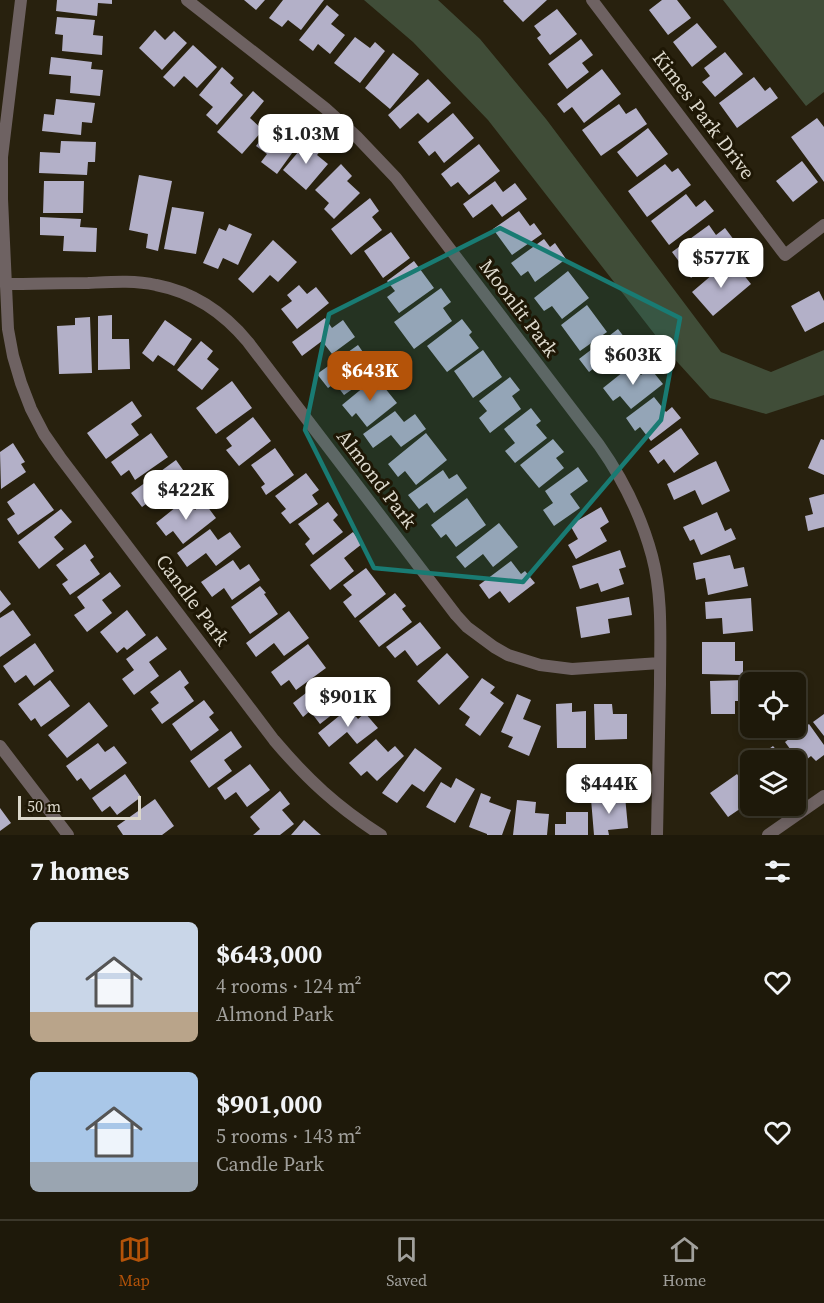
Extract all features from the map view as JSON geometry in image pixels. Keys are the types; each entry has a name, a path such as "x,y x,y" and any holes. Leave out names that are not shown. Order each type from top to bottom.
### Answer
{"street":[{"name":"Candle Park","path":"21,0 2,157 2,199 8,329 12,356 31,409 44,434 67,466 280,747 328,797 381,835"},
{"name":"Moonlit Park","path":"187,0 325,108 356,135 396,178 617,471 644,528 653,558 659,600 661,632 657,835"},
{"name":"Kimes Park Drive","path":"592,0 785,255 824,225"},
{"name":"Almond Park","path":"5,284 125,282 156,285 186,294 214,309 238,329 456,615 480,638 508,655 540,665 573,669 660,663"},
{"path":"0,746 68,835"},
{"path":"768,835 824,796"}],"highlighted area":[{"path":"500,228 680,318 661,420 523,582 374,568 305,430 329,314"}],"green space":[{"path":"364,0 438,0 480,39 546,119 721,352 771,372 824,350 824,395 766,414 710,398 670,354 488,120 413,42"},
{"path":"723,0 824,0 824,92 806,106"}],"building":[{"path":"57,0 112,0 112,4 98,3 97,16 56,11"},
{"path":"244,0 265,0 256,10"},
{"path":"283,0 324,0 301,30 288,20 282,27 269,18"},
{"path":"504,0 547,0 523,22"},
{"path":"662,0 677,0 691,18 668,35 649,10"},
{"path":"327,5 339,15 331,24 345,35 330,54 318,44 313,51 299,40"},
{"path":"557,9 577,34 550,55 537,38 541,35 534,26"},
{"path":"57,17 95,20 93,35 103,36 102,55 62,51 63,35 55,34"},
{"path":"697,23 717,47 692,67 673,42"},
{"path":"155,30 165,40 174,31 187,43 162,70 139,48"},
{"path":"355,37 370,48 375,42 385,51 360,83 334,63"},
{"path":"581,39 593,55 582,63 589,72 567,89 548,64"},
{"path":"193,45 217,67 197,88 184,76 174,87 163,77"},
{"path":"725,52 743,74 715,97 702,82 710,76 704,68"},
{"path":"393,53 419,74 390,109 365,88"},
{"path":"51,57 92,62 91,69 103,70 100,96 70,93 71,76 49,74"},
{"path":"222,67 234,78 230,83 243,95 217,125 206,115 213,107 199,95"},
{"path":"602,69 621,94 584,123 572,107 564,113 557,104"},
{"path":"754,77 765,91 770,87 778,98 737,128 719,103"},
{"path":"428,79 451,103 428,123 418,113 400,129 388,115"},
{"path":"253,91 264,101 250,118 263,130 242,154 217,132"},
{"path":"56,99 95,103 92,123 82,122 81,135 42,131 44,114 54,115"},
{"path":"619,104 626,114 636,108 647,124 601,156 582,130"},
{"path":"453,113 474,138 444,163 435,151 429,156 418,142"},
{"path":"279,115 293,125 287,133 300,142 277,174 261,162 267,154 256,146"},
{"path":"817,118 824,127 824,182 791,137"},
{"path":"648,128 668,154 637,177 617,152"},
{"path":"310,138 322,149 317,155 328,164 306,190 283,170"},
{"path":"61,141 96,142 95,162 88,162 87,175 39,173 40,152 60,153"},
{"path":"479,144 500,171 469,195 458,182 451,187 441,174"},
{"path":"802,161 818,182 793,202 776,181"},
{"path":"341,164 352,176 347,181 360,193 334,219 324,209 329,203 315,190"},
{"path":"665,164 672,172 678,168 691,185 647,217 628,191"},
{"path":"139,175 172,181 158,251 146,248 148,234 129,230"},
{"path":"44,181 84,181 83,213 43,213"},
{"path":"495,181 503,192 515,183 527,199 502,217 492,204 473,218 463,204"},
{"path":"686,194 696,207 705,200 714,211 669,245 651,221"},
{"path":"370,198 379,211 372,217 382,230 351,255 331,229"},
{"path":"172,207 204,212 196,254 164,249"},
{"path":"519,211 530,226 534,223 542,234 512,255 493,229"},
{"path":"40,217 81,219 80,227 97,228 96,252 63,251 64,236 40,235"},
{"path":"229,224 252,234 238,265 223,258 218,269 203,263 219,228 226,231"},
{"path":"709,225 716,235 725,228 737,244 691,278 672,252"},
{"path":"391,232 410,258 383,278 364,251"},
{"path":"544,239 550,247 555,243 566,259 535,282 528,271 521,276 511,263"},
{"path":"273,240 297,262 278,282 270,275 253,293 238,279"},
{"path":"414,261 434,288 399,313 387,297 395,291 387,281"},
{"path":"726,263 735,272 739,269 751,284 713,316 692,292"},
{"path":"568,271 589,298 562,319 552,306 544,311 534,298"},
{"path":"299,285 307,294 316,287 329,303 297,329 281,309 292,301 287,295"},
{"path":"441,288 451,302 443,308 452,321 414,349 394,322"},
{"path":"819,291 824,301 824,322 805,332 791,306"},
{"path":"587,305 607,332 580,351 561,325"},
{"path":"112,315 112,339 129,339 130,369 98,370 98,316"},
{"path":"90,317 92,373 59,374 57,326 75,325 75,318"},
{"path":"325,318 332,328 343,320 355,337 332,354 322,341 302,356 292,342"},
{"path":"462,319 472,332 469,335 479,348 447,372 427,346"},
{"path":"165,320 192,339 174,366 158,355 153,362 142,353"},
{"path":"618,329 638,355 618,371 607,358 589,372 579,359"},
{"path":"201,341 213,351 207,359 219,369 202,390 177,370"},
{"path":"358,345 377,372 344,395 335,383 328,388 317,374"},
{"path":"483,350 502,377 473,398 454,371"},
{"path":"633,364 641,375 650,368 663,384 631,409 620,396 613,401 603,388"},
{"path":"376,377 397,403 367,427 356,413 352,417 342,405"},
{"path":"510,377 520,390 512,396 521,409 490,433 479,418 487,411 479,401"},
{"path":"232,381 252,408 216,434 196,408"},
{"path":"654,397 666,412 672,407 681,418 651,441 640,427 635,431 626,418"},
{"path":"132,401 142,416 131,424 139,435 106,459 87,433"},
{"path":"531,408 541,421 536,425 547,438 515,463 505,451 515,443 504,429"},
{"path":"395,411 404,422 415,414 426,429 401,447 391,435 373,448 363,434"},
{"path":"253,417 271,441 239,466 226,450 232,446 226,438"},
{"path":"681,428 699,454 674,473 664,459 658,464 649,451"},
{"path":"151,433 168,457 135,480 129,470 121,476 111,462"},
{"path":"426,433 447,460 416,485 405,471 398,477 388,464"},
{"path":"553,439 564,452 556,458 564,468 539,488 520,465"},
{"path":"821,439 824,440 824,475 808,468"},
{"path":"13,443 25,462 21,464 26,472 1,489 0,452"},
{"path":"275,448 294,475 266,495 261,487 265,484 251,465"},
{"path":"176,460 195,487 170,505 161,493 142,507 131,493"},
{"path":"716,461 730,491 702,505 695,490 674,500 667,484"},
{"path":"578,467 588,481 570,494 580,508 554,526 543,510 553,503 545,491"},
{"path":"443,470 449,479 457,474 467,488 434,513 427,503 419,509 408,495"},
{"path":"306,473 319,490 312,495 318,504 290,524 281,513 286,509 275,496"},
{"path":"34,483 54,510 18,535 7,519 15,514 7,502"},
{"path":"824,494 824,527 808,531 805,516 813,514 809,498"},
{"path":"467,498 486,525 456,547 446,534 441,538 431,525"},
{"path":"186,499 195,510 204,502 216,518 183,544 173,531 166,536 156,523"},
{"path":"328,502 338,515 333,520 343,532 313,555 305,544 310,539 298,524"},
{"path":"601,507 609,522 600,528 607,541 576,559 568,545 578,539 570,525"},
{"path":"61,509 72,522 54,537 64,549 39,569 18,542"},
{"path":"717,512 725,531 731,528 736,539 701,555 694,539 690,541 683,527"},
{"path":"499,523 518,547 493,567 483,554 465,568 456,557"},
{"path":"210,529 218,540 230,532 241,547 216,566 206,553 187,567 177,553"},
{"path":"353,532 362,544 344,558 354,571 330,590 310,565"},
{"path":"85,544 94,557 90,560 100,574 70,595 62,584 68,580 56,565"},
{"path":"620,550 626,567 619,569 624,584 601,592 598,583 580,589 572,566"},
{"path":"730,555 734,569 744,567 748,586 708,595 705,578 696,580 693,563"},
{"path":"233,560 240,570 249,564 260,580 232,600 224,588 212,597 201,582"},
{"path":"511,561 521,574 525,571 535,583 509,603 500,591 489,599 479,585"},
{"path":"366,568 386,594 355,618 343,602 352,595 343,585"},
{"path":"110,572 121,586 102,600 112,613 87,632 74,615 85,608 77,597"},
{"path":"260,586 278,614 250,634 231,607"},
{"path":"0,590 11,604 0,613"},
{"path":"395,593 406,606 402,609 412,622 379,647 359,621"},
{"path":"629,597 632,615 608,619 610,633 581,638 576,607"},
{"path":"751,598 753,631 723,634 722,618 706,619 705,602"},
{"path":"13,610 31,635 0,657 0,618"},
{"path":"127,610 146,635 127,650 124,647 117,653 100,632"},
{"path":"289,611 309,638 284,656 274,643 256,657 246,643"},
{"path":"420,622 441,648 417,666 405,650 395,658 386,647"},
{"path":"157,636 167,649 149,662 159,676 134,695 122,679 134,670 126,659"},
{"path":"702,642 735,642 735,661 743,661 743,672 740,672 740,675 702,674"},
{"path":"35,643 54,671 34,686 26,675 15,683 3,666"},
{"path":"308,644 326,668 296,690 289,680 281,686 271,672"},
{"path":"447,653 469,677 439,705 417,681"},
{"path":"180,670 189,683 184,687 194,701 162,724 151,709 159,703 150,692"},
{"path":"482,678 495,687 490,693 504,703 480,736 465,725 470,717 459,709"},
{"path":"324,679 330,687 338,681 352,699 320,724 310,711 303,717 293,703"},
{"path":"50,680 70,706 41,727 35,718 31,721 18,704"},
{"path":"740,680 740,701 735,701 735,714 711,714 710,681"},
{"path":"517,694 531,700 523,719 541,726 529,756 508,747 513,737 501,732"},
{"path":"204,700 214,713 209,717 219,730 191,751 172,724"},
{"path":"89,702 108,726 67,758 48,735"},
{"path":"572,703 572,712 586,711 586,748 557,748 556,704"},
{"path":"594,704 612,704 613,714 627,714 627,739 595,740"},
{"path":"349,708 358,719 365,713 378,728 357,744 347,732 329,747 318,733"},
{"path":"824,714 824,736 813,722"},
{"path":"809,724 824,745 824,755 816,761 811,756 806,760 806,750 791,750 785,742 790,738 806,738 806,726"},
{"path":"231,731 242,747 224,760 232,771 209,788 190,761"},
{"path":"376,739 388,752 395,746 404,756 377,781 367,771 361,776 349,763"},
{"path":"98,743 105,752 114,746 127,763 90,790 81,778 77,781 66,766"},
{"path":"415,748 442,768 424,792 412,784 397,803 382,793"},
{"path":"250,764 270,790 247,807 236,792 225,800 217,788"},
{"path":"125,774 141,797 117,815 110,806 102,812 92,798"},
{"path":"737,774 740,778 740,809 728,817 710,793"},
{"path":"456,778 475,789 455,823 426,807 441,782 451,788"},
{"path":"280,791 290,804 282,810 294,824 280,835 253,835 260,829 250,817"},
{"path":"481,793 491,797 489,802 511,810 502,835 487,835 469,827"},
{"path":"625,796 628,828 608,830 609,835 594,835 591,799"},
{"path":"155,799 174,826 162,835 123,835 117,826"},
{"path":"517,800 536,802 535,813 549,814 547,835 513,835"},
{"path":"0,808 11,823 0,831"},
{"path":"566,812 588,812 588,835 555,835 555,824 566,824"},
{"path":"304,820 321,835 291,835"}]}
